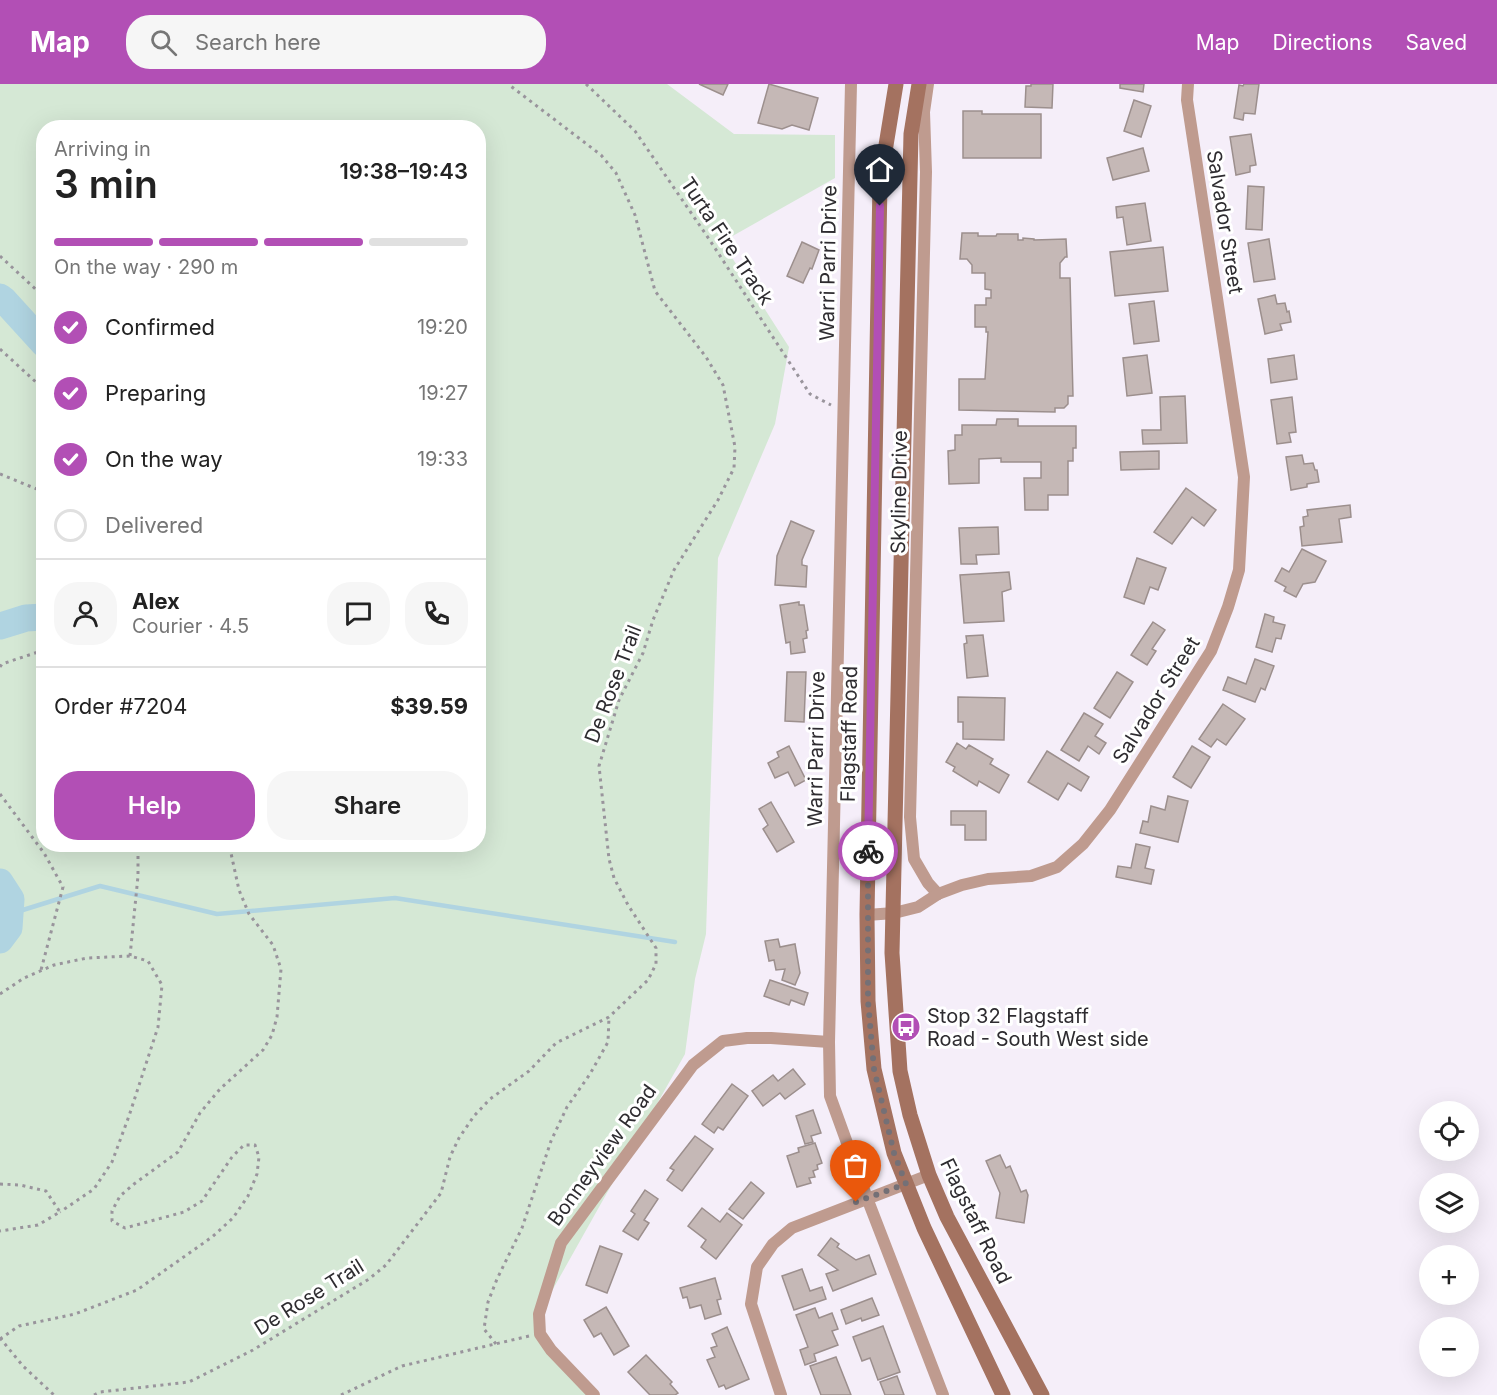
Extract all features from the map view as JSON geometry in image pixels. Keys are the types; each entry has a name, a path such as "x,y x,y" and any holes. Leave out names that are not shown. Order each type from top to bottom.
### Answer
{"main road":[{"name":"Flagstaff Road","path":"896,84 880,182 867,915 868,1001 874,1069 894,1153 924,1228 1003,1395"},
{"name":"Flagstaff Road","path":"919,84 911,134 892,953 900,1071 910,1115 929,1175 947,1217 1042,1395"}],"street":[{"name":"Warri Parri Drive","path":"851,84 829,1042 830,1096 943,1395"},
{"name":"Skyline Drive","path":"928,84 924,112 926,172 910,817 914,860 928,883 938,894"},
{"name":"Salvador Street","path":"867,915 894,913 918,907 938,894 962,885 988,879 1031,876 1057,867 1083,844 1110,810 1211,651 1228,607 1239,570 1244,477 1187,100 1188,84"},
{"name":"Bonneyview Road","path":"540,1334 539,1314 561,1243 693,1065 723,1041 771,1038 829,1042"},
{"path":"781,1395 751,1304 757,1267 772,1244 792,1228 929,1175"},
{"path":"540,1334 551,1350 594,1395"}],"path":[{"name":"De Rose Trail","path":"94,1395 100,1392 189,1382 253,1350 369,1279 386,1266 441,1193 450,1158 459,1137 474,1116 490,1099 529,1071 556,1042 609,1017 648,980 656,964 656,948 628,905 614,878 609,859 599,766 619,699 643,653 653,620 674,570 718,500 734,468 735,447 723,385 706,357 655,291 635,215 616,173 601,155 508,84"},
{"name":"Turta Fire Track","path":"586,84 634,131 709,238 810,394 843,412"},
{"path":"0,256 36,290"},
{"path":"0,349 36,382"},
{"path":"0,474 36,489"},
{"path":"0,667 2,664 36,653"},
{"path":"0,794 36,842"},
{"path":"41,971 63,887 43,852"},
{"path":"130,956 138,876 138,852"},
{"path":"54,1395 23,1366 0,1338 19,1326 75,1314 137,1290 212,1237 233,1218 248,1196 257,1174 259,1157 255,1145 244,1145 232,1157 202,1201 184,1212 125,1228 112,1221 112,1211 120,1196 178,1152 200,1113 220,1089 263,1050 272,1035 277,1017 281,969 273,945 249,914 239,890 231,852"},
{"path":"0,994 24,978 54,965 87,958 130,956 148,961 162,985 158,1027 112,1162 94,1189 60,1212 38,1225 0,1231"},
{"path":"496,1344 484,1329 488,1302 522,1228 559,1124 567,1107 591,1074 608,1042 609,1017"},
{"path":"0,1184 20,1185 46,1191 60,1212"},
{"path":"341,1395 402,1366 540,1334"}],"green space":[{"path":"0,84 667,84 734,134 835,135 835,178 722,242 789,347 775,424 718,558 706,934 695,979 685,1054 539,1314 540,1334 592,1395 0,1395 0,920 18,932 0,919"}],"building":[{"path":"699,84 728,84 723,95"},
{"path":"769,84 818,98 809,130 792,125 782,129 758,123"},
{"path":"1031,84 1053,84 1052,108 1025,107 1026,86 1031,86"},
{"path":"1120,84 1144,84 1143,92 1120,88"},
{"path":"1259,84 1255,114 1244,113 1243,120 1234,118 1239,85"},
{"path":"1134,100 1151,106 1141,137 1124,131"},
{"path":"963,111 982,111 982,114 1041,114 1041,158 963,158"},
{"path":"1251,134 1256,165 1250,166 1250,172 1236,175 1230,137"},
{"path":"1143,148 1149,171 1113,180 1107,158"},
{"path":"1248,186 1264,187 1262,230 1246,229"},
{"path":"1145,203 1151,241 1127,245 1123,217 1117,218 1116,207"},
{"path":"962,233 978,233 978,236 1018,234 1018,240 1023,240 1023,238 1066,239 1067,257 1060,263 1060,278 1070,278 1073,396 1068,396 1068,404 1064,408 1055,408 1055,412 959,410 959,379 985,379 988,332 986,332 986,327 975,327 975,305 986,305 986,298 991,298 991,290 985,289 985,273 972,273 972,265 967,259 960,259"},
{"path":"1269,239 1275,279 1254,282 1248,243"},
{"path":"802,242 819,250 812,269 810,268 803,283 787,276"},
{"path":"1163,247 1168,291 1115,296 1110,252"},
{"path":"1275,295 1277,304 1285,303 1291,322 1280,324 1282,330 1265,334 1258,299"},
{"path":"1154,301 1159,341 1134,344 1129,304"},
{"path":"1147,355 1152,393 1127,396 1123,358"},
{"path":"1294,355 1297,379 1271,383 1268,359"},
{"path":"1185,396 1187,443 1143,444 1142,430 1161,430 1160,397"},
{"path":"1292,397 1296,432 1289,433 1291,442 1277,444 1271,400"},
{"path":"997,419 1018,419 1018,426 1076,426 1076,448 1073,448 1073,461 1068,461 1068,495 1048,495 1048,510 1025,510 1024,478 1041,478 1041,462 1001,462 1001,458 979,459 979,483 949,484 948,451 955,450 955,435 962,435 962,425 996,425"},
{"path":"1159,451 1159,469 1121,470 1120,452"},
{"path":"1302,455 1304,464 1313,463 1319,482 1291,490 1286,457"},
{"path":"1186,488 1216,510 1204,526 1192,517 1172,544 1154,532"},
{"path":"1350,505 1351,517 1339,519 1342,542 1302,546 1300,527 1304,526 1303,517 1308,516 1307,510"},
{"path":"791,521 814,531 802,560 802,565 807,566 806,587 775,585 777,556"},
{"path":"998,527 999,554 976,555 977,564 961,564 959,528"},
{"path":"1302,549 1326,561 1315,582 1303,584 1296,597 1284,591 1286,587 1275,581 1282,568 1289,572"},
{"path":"1137,558 1166,568 1158,590 1150,587 1144,604 1124,597"},
{"path":"1009,572 1011,589 1002,592 1004,621 964,623 960,575"},
{"path":"799,602 799,605 804,605 808,630 806,631 807,638 803,639 805,652 791,654 790,642 786,643 780,605"},
{"path":"1265,614 1274,617 1273,622 1285,625 1281,639 1276,638 1272,652 1256,647"},
{"path":"1153,622 1165,630 1152,649 1156,651 1147,665 1131,655"},
{"path":"983,635 988,676 967,678 964,644 967,643 966,636"},
{"path":"1255,659 1274,666 1265,690 1261,688 1255,702 1223,690 1228,677 1246,684"},
{"path":"787,672 806,672 804,722 785,721"},
{"path":"1117,672 1133,682 1110,718 1094,708"},
{"path":"958,697 1005,698 1004,740 963,739 963,722 958,722"},
{"path":"1223,704 1245,719 1226,745 1217,739 1211,747 1199,739"},
{"path":"1084,713 1103,724 1095,736 1106,743 1099,754 1088,746 1079,761 1061,750"},
{"path":"957,743 966,749 969,745 993,759 990,764 1009,775 999,793 979,781 977,786 953,771 955,767 946,762"},
{"path":"789,746 806,780 795,786 788,772 775,778 768,763 779,757 777,752"},
{"path":"1192,746 1210,757 1191,788 1173,777"},
{"path":"1047,751 1089,777 1081,791 1068,783 1058,800 1028,782"},
{"path":"1168,796 1188,801 1178,842 1140,833 1143,821 1148,822 1151,806 1165,810"},
{"path":"771,802 794,842 777,852 763,829 768,825 759,809"},
{"path":"951,811 986,811 986,840 965,840 965,825 951,825"},
{"path":"1136,844 1150,847 1145,868 1154,870 1151,884 1116,877 1118,866 1131,868"},
{"path":"778,939 780,947 795,944 800,973 795,985 782,980 785,969 776,970 774,960 769,961 765,941"},
{"path":"770,980 808,993 804,1005 791,1000 789,1005 764,996"},
{"path":"793,1069 805,1084 785,1099 780,1093 763,1106 752,1091 773,1075 778,1081"},
{"path":"732,1084 748,1096 723,1130 718,1127 714,1133 702,1124"},
{"path":"813,1110 821,1133 811,1136 813,1142 805,1144 796,1116"},
{"path":"695,1136 713,1149 682,1191 667,1180 674,1170 670,1168"},
{"path":"815,1143 822,1163 817,1165 818,1169 813,1171 815,1177 809,1178 811,1183 797,1187 787,1156 799,1152 798,1148"},
{"path":"1000,1155 1006,1168 1010,1166 1021,1192 1026,1190 1028,1195 1024,1223 996,1218 1000,1193 986,1161"},
{"path":"751,1182 764,1193 743,1219 729,1209"},
{"path":"645,1190 658,1199 644,1220 649,1223 638,1240 623,1231 635,1214 631,1211"},
{"path":"702,1208 720,1222 727,1213 742,1225 716,1259 701,1247 706,1240 688,1226"},
{"path":"831,1238 839,1244 837,1247 856,1260 869,1255 876,1274 833,1291 826,1274 838,1270 818,1255"},
{"path":"600,1246 622,1254 607,1293 586,1285"},
{"path":"802,1269 810,1291 822,1287 826,1299 794,1310 782,1276"},
{"path":"715,1278 721,1299 717,1300 721,1314 705,1319 701,1305 690,1308 687,1297 683,1298 680,1288"},
{"path":"872,1298 879,1315 862,1321 861,1318 846,1324 841,1310"},
{"path":"606,1307 629,1346 614,1355 601,1333 594,1337 584,1320"},
{"path":"815,1308 819,1318 832,1313 838,1329 832,1331 838,1345 814,1354 816,1361 805,1365 800,1350 808,1347 796,1315"},
{"path":"883,1326 900,1372 878,1380 870,1358 862,1361 853,1337"},
{"path":"727,1327 749,1379 726,1389 724,1385 719,1387 707,1360 715,1357 711,1348 717,1346 712,1334"},
{"path":"646,1355 672,1382 670,1384 678,1393 650,1395 628,1372"},
{"path":"836,1357 851,1395 821,1395 810,1366"},
{"path":"897,1376 904,1395 885,1395 880,1382"}],"waterway":[{"path":"0,297 36,335"},
{"path":"0,626 36,617"},
{"path":"0,882 11,899 9,928 0,940"},
{"path":"10,914 100,886 217,914 395,898 675,942"}],"way so far":[{"path":"856,1202 906,1184 894,1153 874,1069 868,1001 868,851"}],"place":[{"name":"Stop 32 Flagstaff Road - South West side","path":"906,1027"}],"route":[{"path":"868,851 880,206"}]}
